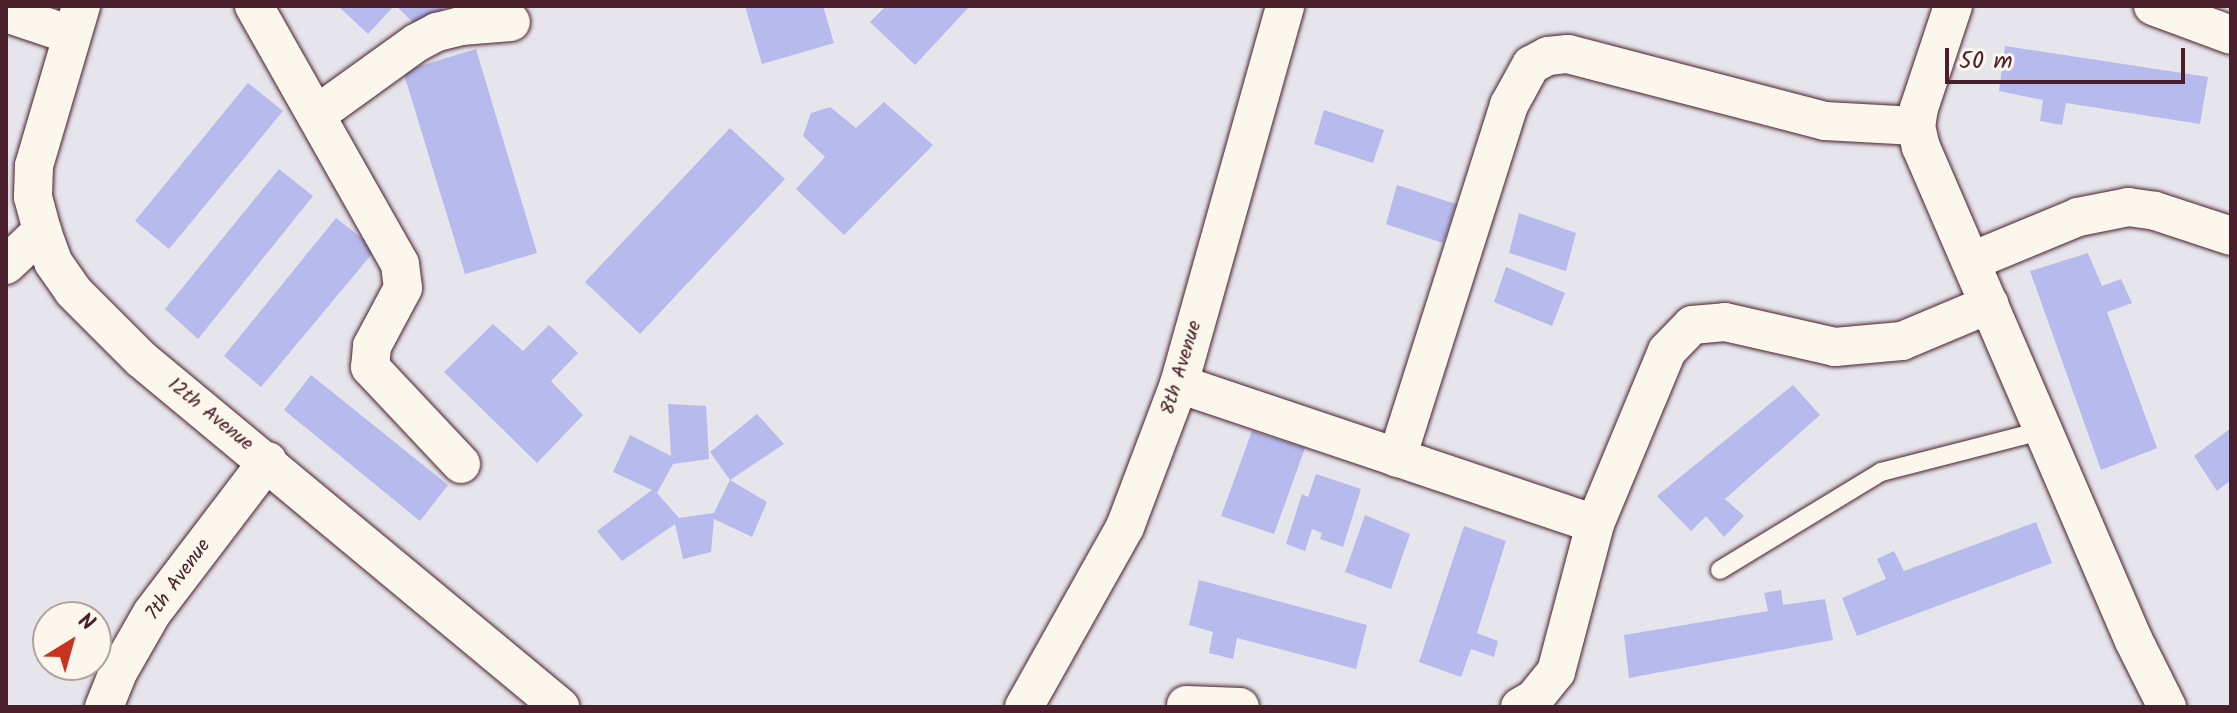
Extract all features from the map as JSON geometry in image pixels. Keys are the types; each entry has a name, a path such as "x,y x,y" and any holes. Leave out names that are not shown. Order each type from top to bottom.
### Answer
{"street":[{"path":"254,6 400,264 403,288 372,346 370,367 461,464"},
{"name":"8th Avenue","path":"1024,707 1125,527 1179,384 1285,6"},
{"path":"1953,6 1919,108 1916,126 1925,157 2134,641 2167,707"},
{"path":"2157,7 2231,35"},
{"path":"6,13 76,20"},
{"name":"12th Avenue","path":"76,20 34,166 33,197 53,262 91,311 141,359 268,461 560,707"},
{"path":"316,115 416,43 437,32 461,26 511,22"},
{"path":"1397,458 1509,105 1531,65 1548,56 1568,54 1825,121 1916,126"},
{"path":"1972,261 2078,217 2128,207 2155,211 2231,236"},
{"path":"6,265 42,231"},
{"path":"1520,707 1534,699 1556,672 1595,524 1667,351 1692,325 1725,322 1835,347 1902,341 1990,304"},
{"path":"1179,384 1595,524"},
{"name":"7th Avenue","path":"104,707 117,674 152,613 268,461"},
{"path":"1186,705 1240,707"}],"lane":[{"path":"1720,570 1881,472 2045,430"}],"building":[{"path":"338,6 394,6 368,34"},
{"path":"396,6 443,6 439,20 417,26"},
{"path":"745,6 823,6 834,43 762,64"},
{"path":"886,6 970,6 915,65 870,22"},
{"path":"2005,46 2208,77 2200,124 2066,103 2062,125 2040,121 2043,100 1999,91"},
{"path":"476,49 537,253 465,274 403,71"},
{"path":"248,83 283,111 169,249 135,221"},
{"path":"884,102 933,145 844,235 796,189 825,157 803,136 811,113 830,107 856,128"},
{"path":"1324,110 1384,130 1373,163 1314,144"},
{"path":"730,128 785,179 640,334 585,282"},
{"path":"279,169 313,196 198,339 165,309"},
{"path":"1397,185 1456,204 1443,243 1386,224"},
{"path":"1519,213 1576,233 1566,271 1509,253"},
{"path":"336,218 376,249 261,387 224,356"},
{"path":"2088,253 2102,286 2121,279 2132,303 2107,312 2157,448 2101,470 2030,271"},
{"path":"1506,267 1565,293 1552,326 1494,302"},
{"path":"493,324 523,351 549,325 578,353 551,381 583,415 537,463 444,372"},
{"path":"311,375 448,485 420,521 284,410"},
{"path":"1793,385 1820,415 1725,499 1744,516 1724,537 1706,516 1691,531 1657,496"},
{"path":"668,404 706,406 709,459 673,464 657,493 679,518 714,513 730,480 767,502 752,537 714,519 711,552 683,559 675,524 622,561 597,531 652,490 613,472 630,435 671,456"},
{"path":"757,414 784,444 730,480 710,452"},
{"path":"2231,428 2231,480 2217,491 2194,456"},
{"path":"1252,431 1305,448 1274,534 1221,516"},
{"path":"1316,474 1361,489 1343,547 1320,539 1322,533 1312,529 1305,551 1286,544 1302,494 1308,497"},
{"path":"1365,515 1410,534 1391,589 1345,572"},
{"path":"2036,522 2052,563 1857,636 1842,598 1886,579 1877,559 1894,551 1904,571"},
{"path":"1464,526 1506,541 1477,633 1498,641 1494,657 1471,649 1461,677 1419,662"},
{"path":"1199,580 1367,625 1356,669 1237,638 1233,659 1209,653 1213,632 1189,625"},
{"path":"1781,590 1783,605 1825,599 1833,640 1629,678 1624,635 1768,611 1764,593"}]}
